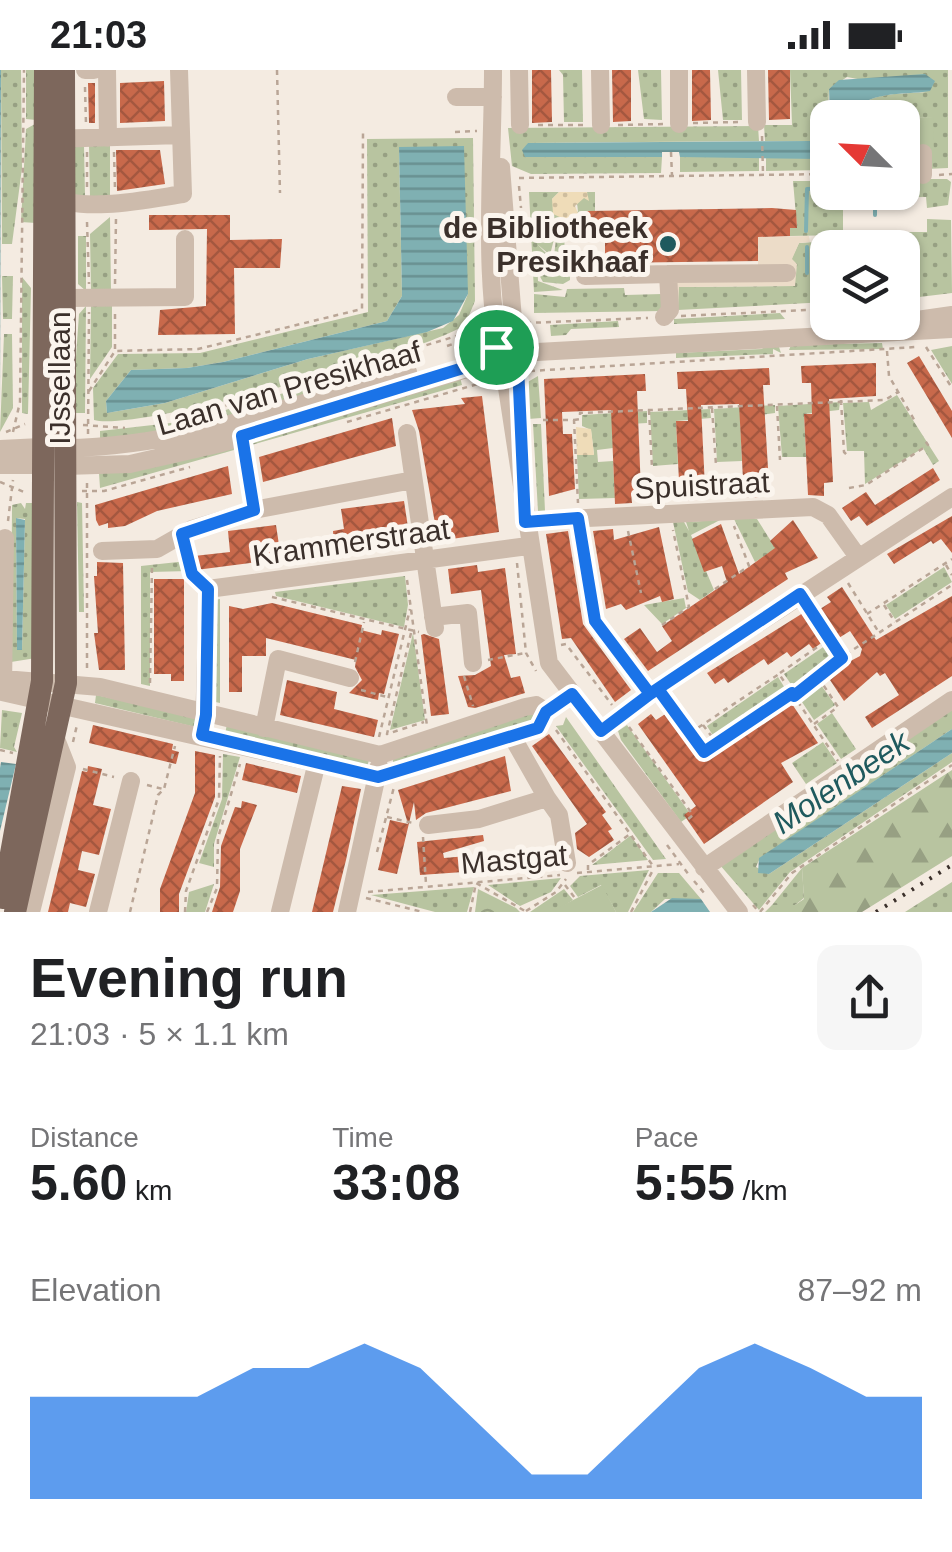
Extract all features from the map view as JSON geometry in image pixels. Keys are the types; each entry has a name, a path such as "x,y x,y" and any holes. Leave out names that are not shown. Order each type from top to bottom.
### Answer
{"main road":[{"name":"IJssellaan","path":"45,70 71,134"},
{"name":"IJssellaan","path":"15,912 56,739 63,693 65,457 77,297 76,203 64,70"},
{"name":"IJssellaan","path":"65,457 44,167 71,134"},
{"name":"IJssellaan","path":"0,908 63,693"}],"street":[{"path":"85,70 94,70"},
{"path":"107,70 111,138"},
{"path":"44,167 53,193 76,203 161,200 183,194 179,70"},
{"path":"493,70 488,124 498,352 546,654 572,694 739,912"},
{"path":"519,70 520,126"},
{"path":"600,70 601,125"},
{"path":"678,70 680,124"},
{"path":"756,70 760,127"},
{"path":"456,97 493,97"},
{"path":"488,124 505,210 511,324 518,348 525,522"},
{"path":"71,134 111,138 181,135"},
{"path":"923,153 923,175"},
{"path":"77,297 185,297 185,239"},
{"path":"585,276 787,273"},
{"path":"664,317 670,310 668,274"},
{"name":"Laan van Presikhaaf","path":"920,319 952,314"},
{"name":"Laan van Presikhaaf","path":"65,457 192,434 518,348 810,328"},
{"name":"Laan van Presikhaaf","path":"518,348 952,329"},
{"name":"Laan van Presikhaaf","path":"5,452 143,462 242,436 498,352"},
{"path":"407,433 434,622 468,613 473,663"},
{"path":"242,436 254,510"},
{"path":"102,550 152,549 182,534 254,510 413,480"},
{"path":"601,731 654,691 952,497"},
{"name":"Spuistraat","path":"525,522 822,510 858,556"},
{"path":"578,518 595,621 654,691"},
{"path":"5,538 2,689 150,700 377,754 427,729 536,705 546,714"},
{"name":"Krammerstraat","path":"208,589 528,546"},
{"path":"208,589 206,715 211,737"},
{"path":"264,728 278,659 350,678"},
{"path":"63,693 179,730 378,777 538,728 546,714 572,694"},
{"path":"704,868 952,700"},
{"path":"513,738 559,815 567,868"},
{"path":"31,912 67,767 56,739"},
{"path":"346,912 378,777 377,754"},
{"path":"280,912 316,762"},
{"path":"98,912 131,781"},
{"path":"428,825 478,819 547,798"}],"path":[{"name":"IJssellaan","path":"5,538 14,488 5,452 20,402 24,70"},
{"name":"IJssellaan","path":"67,767 63,693 84,497 65,457 88,425 77,297 71,134 85,70"},
{"path":"276,70 280,193"},
{"path":"455,132 488,124"},
{"path":"520,126 760,127 762,174"},
{"path":"114,351 198,349 362,309 363,133"},
{"path":"88,392 114,351 116,202 111,138"},
{"path":"671,152 672,176"},
{"path":"505,178 810,174"},
{"path":"539,323 540,336"},
{"name":"Laan van Presikhaaf","path":"182,418 486,325"},
{"path":"447,346 462,341 460,335"},
{"path":"530,371 938,344"},
{"path":"925,346 952,387"},
{"path":"887,349 888,376 916,423"},
{"path":"475,384 492,380"},
{"path":"544,420 580,419 580,413 884,400 898,392"},
{"path":"841,400 844,452 849,456"},
{"path":"777,403 780,460"},
{"name":"Spuistraat","path":"712,406 716,464"},
{"name":"Spuistraat","path":"650,410 652,468"},
{"path":"574,420 578,518"},
{"path":"5,452 14,425"},
{"name":"Laan van Presikhaaf","path":"88,425 135,427"},
{"path":"849,488 866,485 928,445 924,439"},
{"path":"715,589 749,566 728,512"},
{"path":"662,625 689,607 669,514"},
{"path":"624,516 641,593"},
{"path":"182,534 192,574 208,589"},
{"path":"150,700 152,549"},
{"path":"867,614 952,558"},
{"path":"405,563 427,729 387,734 413,632"},
{"path":"945,563 952,575"},
{"path":"839,569 879,633"},
{"path":"271,581 272,598 413,632 434,622"},
{"path":"813,724 838,708 816,674 952,585"},
{"path":"800,594 842,658"},
{"path":"883,604 896,622"},
{"path":"377,754 411,607"},
{"path":"365,620 348,687 388,697"},
{"path":"690,734 829,638"},
{"path":"559,645 566,644 693,815 679,825"},
{"path":"480,720 461,666 526,653"},
{"path":"778,674 844,771"},
{"path":"654,691 704,752 820,679"},
{"path":"546,714 654,867 631,912"},
{"path":"703,724 717,744"},
{"path":"130,912 158,795 164,789 179,730"},
{"path":"185,912 186,891 219,799 211,737"},
{"path":"208,912 217,888 218,838 244,745"},
{"path":"760,912 792,873 952,766"},
{"path":"376,854 398,774"},
{"path":"385,816 422,826 426,887"},
{"path":"588,872 588,866 631,833"},
{"name":"Mastgat","path":"413,911 366,898 367,892 476,882 567,868 588,872 680,864"},
{"path":"470,912 476,882 525,912 564,884 567,868"},
{"path":"564,884 575,898"},
{"path":"413,911 423,912"}],"green space":[{"path":"1,70 21,70 22,168 12,244 2,244"},
{"path":"26,70 35,70 36,120 26,119"},
{"path":"559,70 582,70 583,122 564,122 563,75"},
{"path":"638,70 661,70 662,120 644,119"},
{"path":"718,70 741,70 742,120 723,120"},
{"path":"790,70 948,70 948,168 926,169 933,118 920,118 920,100 870,100 926,92 847,77 829,89 829,100 810,100 810,141 765,141 764,125 792,125"},
{"path":"920,118 933,118 934,153 920,153"},
{"path":"35,124 36,223 21,222 26,129"},
{"path":"758,126 759,141 528,143 526,157 662,157 661,173 531,174 512,166 508,128"},
{"path":"473,138 475,301 465,325 396,353 280,387 164,414 94,420 93,388 118,354 200,353 368,312 367,139","holes":["399,148 468,294 459,315 443,328 308,359 165,403 107,413 106,401 131,370 223,362 387,321 402,296"]},
{"path":"110,144 110,197 90,197 89,145"},
{"path":"71,145 84,145 85,196 71,196"},
{"path":"766,156 810,156 810,170 766,171"},
{"path":"680,157 759,157 759,171 680,172"},
{"path":"920,179 951,182 948,205 927,208 926,197 920,197"},
{"path":"793,181 810,181 810,210 843,210 843,230 810,230 810,236 790,236 790,228 797,227"},
{"path":"529,192 559,192 552,199 578,212 577,202 587,192 595,192 595,211 587,212 588,239 577,239 570,230 555,235 550,255 537,244 548,255 537,260 538,281 563,290 534,292"},
{"path":"110,217 111,291 91,291 90,234"},
{"path":"927,219 951,220 952,293 920,297 920,232 927,232"},
{"path":"565,235 563,269 570,270 570,280 563,284 543,282 538,273 540,261 554,256 556,239"},
{"path":"78,236 86,236 86,291 78,284"},
{"path":"810,242 810,303 678,310 678,287 795,286 791,260 799,243"},
{"path":"2,276 13,276 12,319 3,319"},
{"path":"22,277 31,288 28,414 22,413"},
{"path":"624,288 625,295 662,294 663,311 534,313 534,294 565,297 567,289"},
{"path":"86,306 85,413 72,413 79,314"},
{"path":"91,306 112,306 112,347 90,379"},
{"path":"780,313 785,319 674,324 674,319"},
{"path":"618,321 619,327 571,329 566,335 551,336 550,325"},
{"path":"4,334 12,334 13,408 0,432"},
{"path":"882,343 883,349 789,350 791,345"},
{"path":"767,344 779,347 781,353 773,349 773,354 676,358 676,353 762,349"},
{"path":"952,346 952,384 931,350"},
{"path":"410,356 412,360 376,376 259,412 100,439 100,431 188,421"},
{"path":"538,376 541,418 528,419 526,383"},
{"path":"460,377 462,385 248,446 248,441"},
{"path":"897,395 939,461 933,465 923,448 865,484 864,451 847,451 843,403 869,402 871,410"},
{"path":"840,402 839,410 804,414 806,457 782,457 778,406"},
{"path":"775,405 775,413 740,418 742,461 717,462 714,409"},
{"path":"710,409 711,418 676,421 678,464 653,466 650,412"},
{"path":"647,411 647,423 612,425 613,448 597,450 598,462 613,461 615,498 579,499 577,455 594,454 591,430 582,426 582,415"},
{"path":"533,424 541,424 545,511 538,511"},
{"path":"233,447 234,450 100,488 99,473"},
{"path":"77,502 82,503 84,612 79,612"},
{"path":"21,503 25,509 26,503 36,503 36,658 11,662 12,505","holes":["16,518 25,519 22,650 17,649"]},
{"path":"734,519 757,519 776,549 755,562"},
{"path":"720,520 691,535 714,590 700,600 688,592 673,522 684,522 689,531 686,522"},
{"path":"187,561 189,571 150,572 150,686 141,684 141,566"},
{"path":"944,567 952,582 895,619 886,605"},
{"path":"405,576 408,605 404,627 276,596 275,592"},
{"path":"684,598 686,608 662,624 644,605"},
{"path":"220,599 220,703 211,701 211,694 215,691 214,600"},
{"path":"413,633 425,720 390,730"},
{"path":"829,643 838,657 813,673 817,679 797,693 784,674"},
{"path":"778,677 788,693 717,742 707,726"},
{"path":"819,682 835,705 814,720 798,696"},
{"path":"96,695 197,717 198,724 195,727 95,703"},
{"path":"952,707 952,729 760,858 756,867 769,874 952,753 952,762 790,872 759,910 719,864"},
{"path":"2,710 22,713 14,747 17,752 0,748"},
{"path":"532,713 537,722 393,763 393,757"},
{"path":"832,713 856,749 841,759 817,724"},
{"path":"566,717 666,859 653,860 556,726 563,725"},
{"path":"227,724 369,760 367,767 225,734"},
{"path":"627,725 691,815 681,822 621,740 618,731"},
{"path":"823,742 837,763 806,784 792,763"},
{"path":"223,754 240,757 214,844 214,867 199,863 222,799"},
{"path":"952,770 952,856 862,912 765,912 772,905 795,905 804,899 802,868"},
{"path":"630,836 648,860 592,865"},
{"path":"802,868 804,898 795,905 772,905"},
{"path":"649,870 628,912 616,912 601,885 578,897 570,886 580,876"},
{"path":"658,873 679,873 701,899 665,899 651,912 633,912"},
{"path":"561,878 551,892 520,906 488,885"},
{"path":"952,882 952,912 905,912"},
{"path":"214,884 205,912 186,912 189,892"},
{"path":"602,885 616,912 554,912 554,910"},
{"path":"474,887 467,912 435,912 371,895"},
{"path":"478,889 516,908 520,912 475,912"},
{"path":"564,889 573,900 554,912 530,912"}],"sand":[{"path":"559,192 587,192 589,201 584,198 575,206 579,216 575,224 553,214 552,199"},
{"path":"576,427 591,429 594,455 577,455"}],"shaded area":[{"path":"809,236 810,242 799,243 792,259 797,264 795,286 679,287 678,310 664,274 758,267 758,237"}],"water":[{"path":"0,70 1,70 0,419"},
{"path":"925,74 935,81 930,91 870,100 829,100 829,89 839,80"},
{"path":"810,141 810,159 680,157 679,152 662,152 662,157 525,157 522,150 528,143"},
{"path":"464,146 468,294 453,321 427,332 308,359 165,403 107,413 106,401 131,370 223,362 387,321 402,296 399,147"},
{"path":"16,518 25,520 22,650 17,650"},
{"path":"952,729 952,753 769,874 758,873 759,858"},
{"path":"1,762 16,764 0,831 0,768"},
{"path":"672,898 701,899 710,912 651,912"}],"building":[{"path":"532,70 551,70 552,122 532,123"},
{"path":"612,70 631,70 631,121 613,122"},
{"path":"692,70 710,70 711,120 692,121"},
{"path":"768,70 790,70 790,119 769,120"},
{"path":"164,81 165,121 120,123 120,83"},
{"path":"88,83 95,83 95,123 89,123"},
{"path":"116,150 160,150 165,184 117,191"},
{"path":"796,210 797,228 790,228 790,236 758,237 758,261 605,263 605,239 588,239 587,211"},
{"path":"149,215 230,215 230,240 282,239 280,268 234,268 235,334 158,335 160,310 206,306 207,229 149,230"},
{"path":"919,356 952,411 952,438 907,363"},
{"path":"876,363 876,396 829,399 833,482 824,483 824,496 808,495 804,414 812,414 811,383 802,383 801,366"},
{"path":"769,368 770,385 763,385 769,485 759,486 760,497 744,498 739,404 701,405 705,488 695,489 696,500 680,501 676,421 688,421 686,389 678,389 677,372"},
{"path":"645,374 646,391 637,391 641,492 631,493 632,503 615,504 611,410 562,412 563,434 572,434 575,489 549,496 544,379"},
{"path":"482,396 499,532 438,541 412,410 465,404 461,398"},
{"path":"392,418 396,446 263,482 259,457"},
{"path":"228,466 232,494 157,511 125,526 108,528 108,523 99,526 96,520 95,505"},
{"path":"933,468 940,480 867,526 859,516 851,521 842,508 866,492 875,505"},
{"path":"404,501 409,534 334,544 333,531 344,529 341,509"},
{"path":"952,516 952,553 941,539 894,564 887,554"},
{"path":"793,520 818,558 785,573 788,579 648,671 624,639 640,628 657,652 672,641 662,626 727,582 722,566 704,572 692,539 721,524 739,574 775,548 770,541"},
{"path":"276,525 279,545 319,540 321,554 196,570 194,556 230,552 228,531"},
{"path":"659,527 674,599 662,602 660,596 626,610 621,604 606,609 593,531 613,529 614,540"},
{"path":"568,531 583,624 631,690 615,702 571,638 562,639 546,534"},
{"path":"97,562 123,563 125,670 99,670 94,633 98,633 94,576"},
{"path":"477,565 478,572 505,568 516,654 504,655 511,678 520,676 525,693 475,708 468,707 458,676 475,675 491,666 481,590 451,594 448,569"},
{"path":"154,579 184,579 184,681 171,681 171,674 154,674"},
{"path":"842,587 876,640 952,596 952,676 872,728 865,717 899,695 885,673 880,676 877,672 844,701 826,674 860,656 862,649 850,631 834,641 831,636 813,649 809,644 791,657 787,652 768,665 764,659 728,683 724,678 715,684 707,673 803,613 806,618 831,602 827,597"},
{"path":"272,603 362,625 361,630 381,635 382,630 399,634 384,694 379,693 378,700 349,693 362,680 356,660 266,638 266,656 242,656 242,692 229,692 229,606 243,609"},
{"path":"421,635 439,639 449,714 431,716"},
{"path":"287,680 337,692 334,709 378,720 374,737 280,715"},
{"path":"788,698 818,743 781,763 793,782 704,844 684,815 696,806 638,724 651,714 656,720 670,711 704,758 755,722 757,726"},
{"path":"93,725 173,744 172,750 179,752 176,764 89,743"},
{"path":"549,734 606,812 602,815 612,829 608,831 614,840 589,857 577,849 575,833 587,824 532,746"},
{"path":"195,751 215,755 215,797 179,894 179,912 160,912 160,889 195,793"},
{"path":"505,756 511,791 426,813 416,820 414,802 397,874 378,870 390,820 408,824 398,790"},
{"path":"246,763 301,776 297,793 242,780"},
{"path":"88,766 102,769 93,805 111,809 99,855 82,851 78,870 95,874 86,907 70,903 68,912 48,912 82,771 87,772"},
{"path":"342,786 361,789 346,860 333,912 312,912"},
{"path":"242,801 257,805 240,849 240,891 233,912 212,912 220,887 221,846 235,807 241,808"},
{"path":"483,835 484,841 443,853 444,858 548,849 550,866 420,875 417,842"}],"waterway":[{"path":"806,231 810,189"},
{"path":"875,210 875,215"},
{"path":"807,247 807,273"}],"railway":[{"path":"876,912 952,865"}],"place":[{"name":"de Bibliotheek Presikhaaf","path":"668,244"}],"route":[{"path":"496,347 499,357 242,436 254,510 182,534 192,574 208,589 206,715 202,735 378,777 538,728 546,712 572,694 601,731 650,694 800,594 842,658 816,674 820,679 794,696 792,693 704,752 658,689 650,694 595,621 578,518 525,522 517,343 496,347"}],"water label":[{"name":"Molenbeek","path":"841,782"}]}
